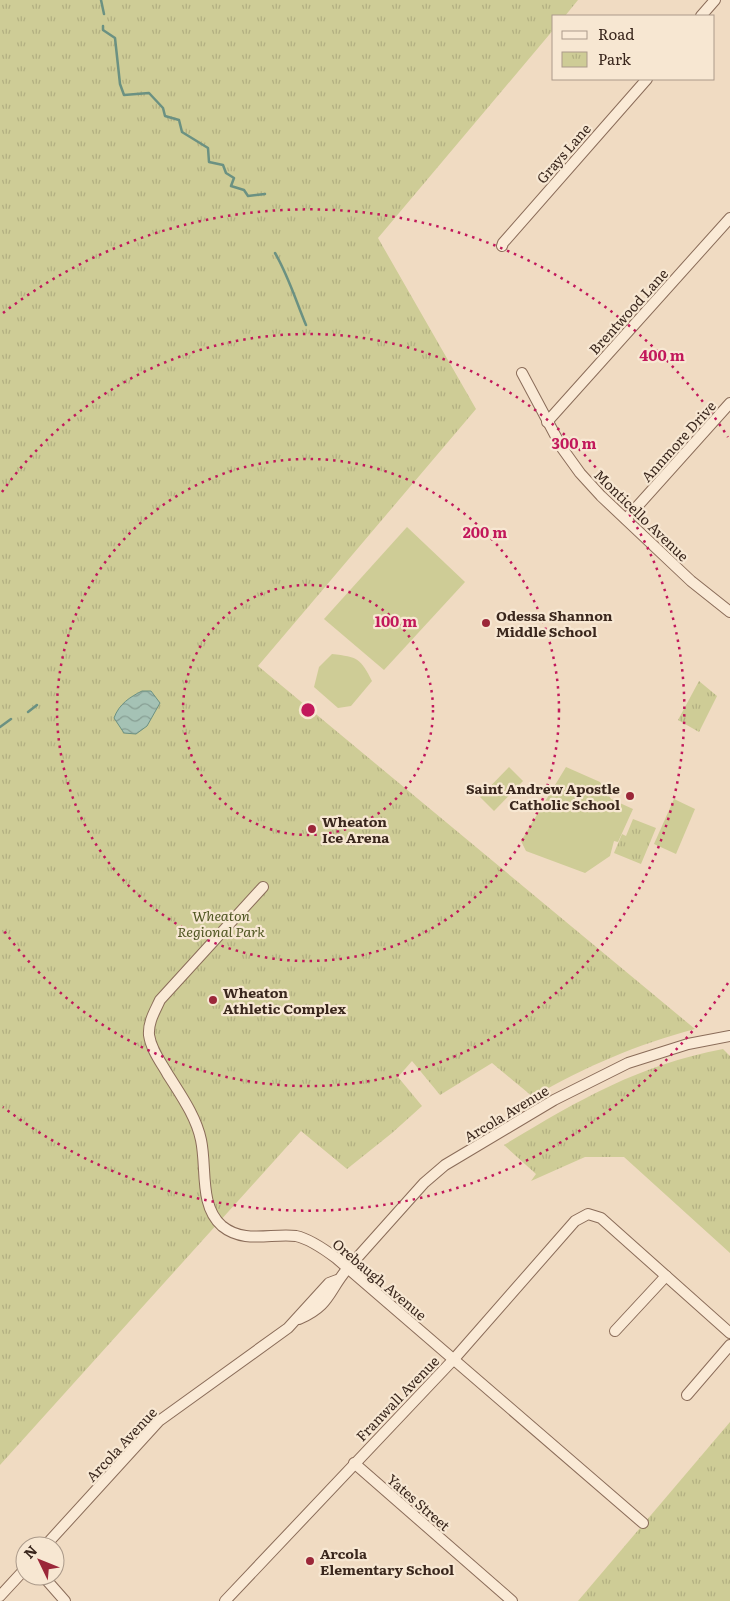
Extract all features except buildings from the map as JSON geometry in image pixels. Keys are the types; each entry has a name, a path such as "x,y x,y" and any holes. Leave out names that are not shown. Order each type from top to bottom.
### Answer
{"street":[{"path":"702,15 715,0"},
{"name":"Grays Lane","path":"502,246 646,80"},
{"name":"Brentwood Lane","path":"547,422 730,218"},
{"name":"Monticello Avenue","path":"522,373 562,448 580,473 601,496 690,581 730,611"},
{"name":"Annmore Drive","path":"626,519 730,403"},
{"name":"Orebaugh Avenue","path":"263,887 160,1000 151,1017 149,1035 157,1057 192,1115 201,1140 206,1195 213,1217 234,1233 250,1237 296,1236 318,1245 348,1268 642,1523"},
{"name":"Arcola Avenue","path":"54,1536 159,1420 299,1319 306,1307 329,1283 338,1280 424,1182 457,1158 554,1100 628,1063 688,1044 730,1036"},
{"name":"Franwall Avenue","path":"225,1601 454,1359 575,1221 588,1214 600,1218 666,1276"},
{"path":"615,1331 666,1276 730,1333"},
{"path":"687,1394 730,1346"},
{"name":"Yates Street","path":"354,1463 512,1601"},
{"path":"0,1596 15,1580"},
{"path":"52,1586 65,1601"}],"green space":[{"name":"Wheaton Regional Park","path":"0,0 578,0 566,15 552,15 552,31 378,238 476,409 258,666 695,1029 612,1057 533,1097 492,1063 440,1095 412,1061 398,1077 422,1106 347,1169 301,1131 0,1465"},
{"path":"407,527 465,582 384,670 324,619"},
{"path":"332,654 348,656 357,660 361,663 372,681 351,706 338,708 314,687 319,667"},
{"path":"699,681 717,696 699,732 678,720"},
{"path":"509,767 523,781 494,811 480,797"},
{"path":"566,767 600,782 611,799 633,809 618,842 614,841 610,856 585,873 526,851 521,841"},
{"path":"674,799 695,809 676,854 654,844"},
{"path":"633,819 656,828 641,864 614,853 622,834 626,836"},
{"path":"723,1049 730,1056 730,1253 624,1157 585,1157 531,1181 536,1174 504,1145 609,1086 663,1065"},
{"path":"730,1422 730,1601 578,1601"}],"water":[{"path":"142,691 151,691 160,703 147,726 136,734 124,733 114,718 125,702"}],"waterway":[{"path":"101,0 104,14"},
{"path":"103,26 103,30 115,38 120,84 124,95 149,93 163,108 165,116 179,120 182,132 208,148 209,162 223,165 226,173 234,178 231,186 244,190 248,196 265,194"},
{"path":"275,253 288,279 306,325"},
{"path":"28,712 37,705"},
{"path":"0,727 11,719"}],"place":[{"name":"Odessa Shannon Middle School","path":"486,623"},
{"name":"Saint Andrew Apostle Catholic School","path":"630,796"},
{"name":"Wheaton Ice Arena","path":"312,829"},
{"name":"Wheaton Athletic Complex","path":"213,1000"},
{"name":"Arcola Elementary School","path":"310,1561"}]}
